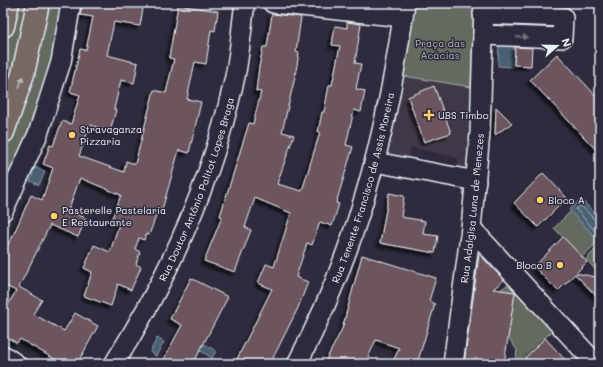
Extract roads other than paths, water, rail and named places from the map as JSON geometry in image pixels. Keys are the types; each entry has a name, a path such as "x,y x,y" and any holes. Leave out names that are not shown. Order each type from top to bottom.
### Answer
{"main road":[{"path":"3,26 8,3"},
{"path":"3,132 23,74 38,3"}],"street":[{"path":"3,211 38,134 61,62 71,3"},
{"name":"Rua Doutor Antônio Palitot Lopes Braga","path":"114,364 136,328 188,226 216,148 234,81 245,3"},
{"path":"273,3 404,10"},
{"path":"483,8 563,17 562,38 483,35"},
{"name":"Rua Adalgisa Luna de Menezes","path":"453,364 476,181 480,133 483,8"},
{"name":"Rua Tenente Francisco de Assis Moreira","path":"297,364 311,337 343,265 375,162 390,94 404,10"},
{"path":"375,162 476,181"},
{"path":"471,228 596,364"},
{"path":"3,355 16,364"}],"water":[{"path":"499,43 514,44 513,67 498,66"},
{"path":"35,167 45,172 39,185 30,181"},
{"path":"581,199 600,219 600,235 597,239 569,210"},
{"path":"157,338 164,342 156,356 150,352"},
{"path":"203,343 216,351 212,358 199,350"}],"place":[{"name":"UBS Timbo","path":"429,115"},
{"name":"Stravaganza Pizzaria","path":"72,135"},
{"name":"Bloco A","path":"540,200"},
{"name":"Pasterelle Pastelaria E Restaurante","path":"54,216"},
{"name":"Bloco B","path":"560,265"}],"park label":[{"name":"Praça das Acácias","path":"440,48"}]}
